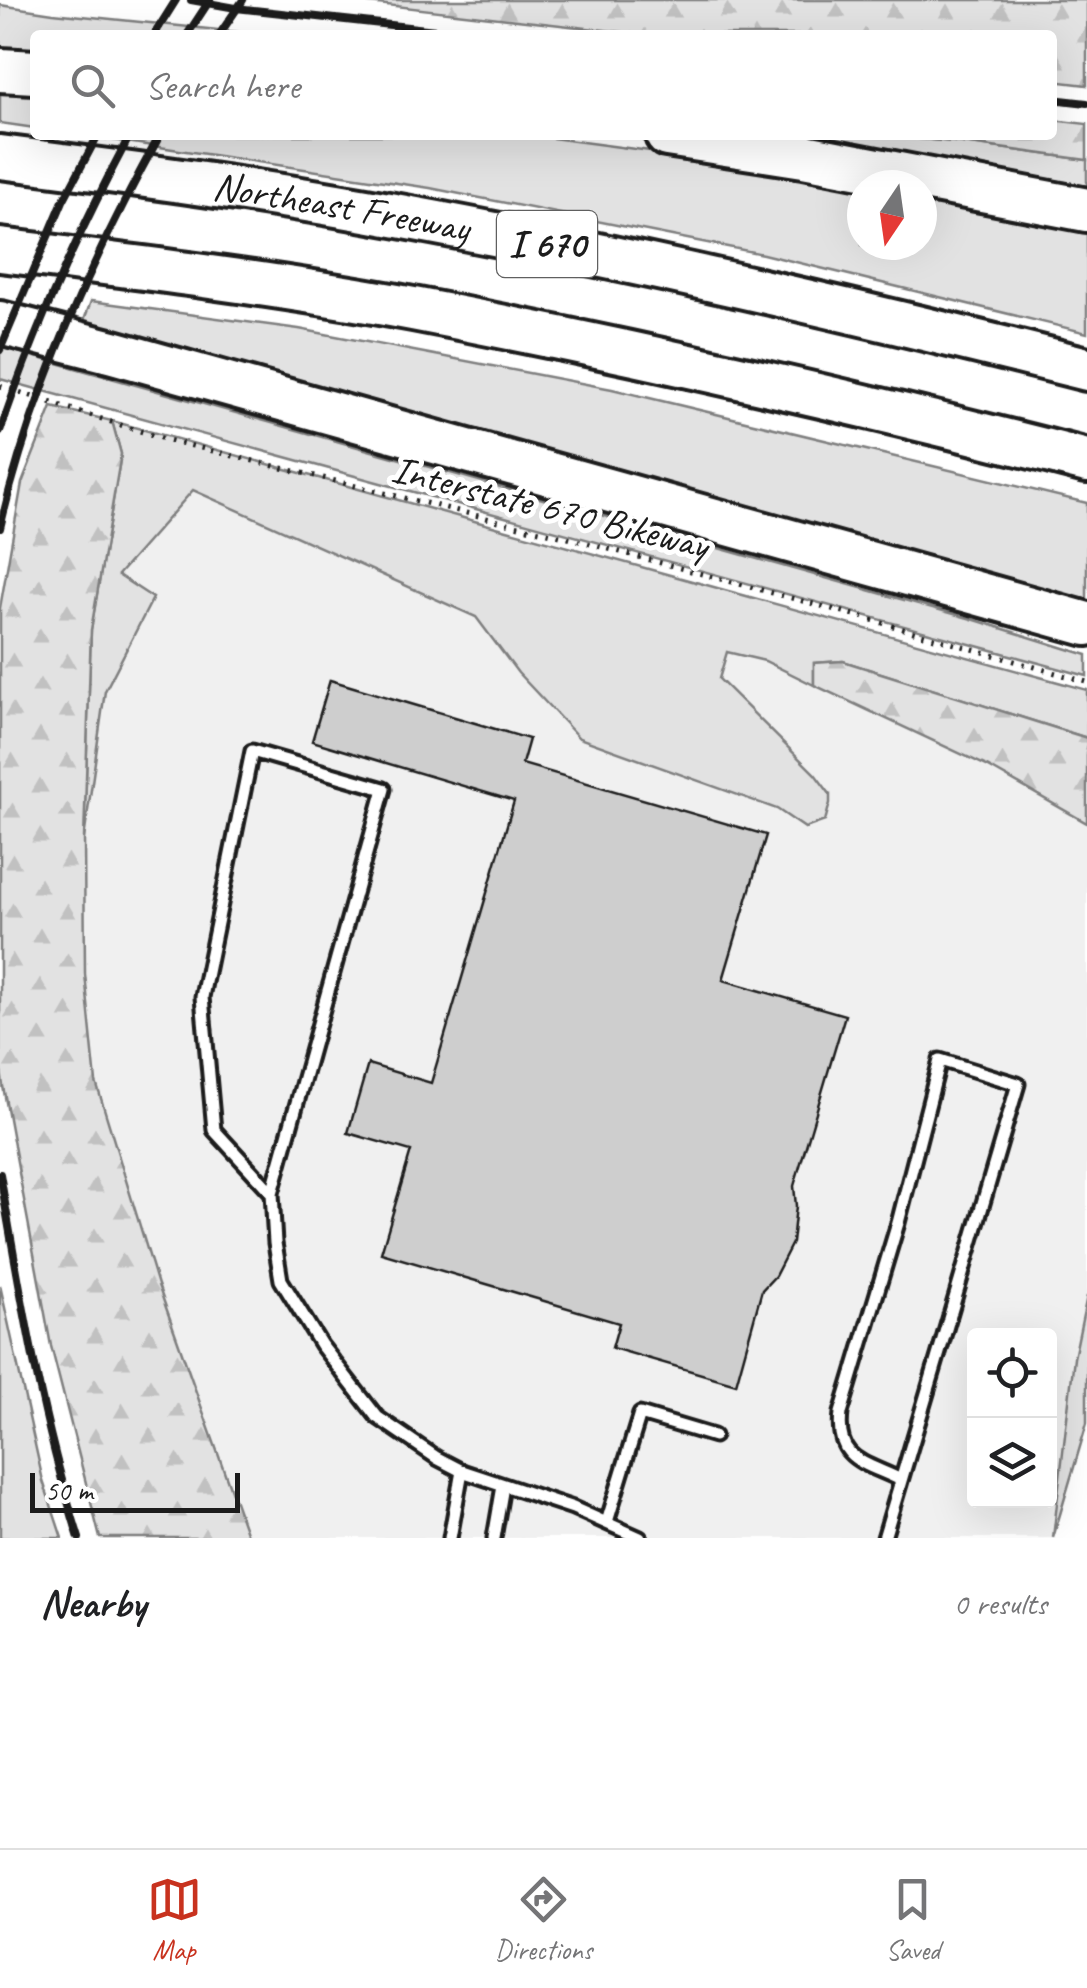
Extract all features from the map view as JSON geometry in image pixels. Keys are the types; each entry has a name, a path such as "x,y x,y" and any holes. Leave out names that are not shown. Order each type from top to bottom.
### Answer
{"highway":[{"path":"0,70 30,72"},
{"path":"699,140 842,162 1087,210"},
{"name":"Northeast Freeway","path":"0,157 174,180 591,253 1087,368"},
{"name":"I 670","path":"0,250 232,280 411,309 941,424 1087,461"},
{"path":"0,323 1087,624"}],"lane":[{"path":"272,1193 214,1130 202,997 252,751 384,789 272,1193 281,1280 321,1345 378,1416 462,1472 574,1508 640,1538"},
{"path":"884,1538 1018,1084 940,1060 898,1223 841,1413 841,1444 854,1457 901,1480"},
{"path":"607,1522 640,1414 714,1436"},
{"path":"450,1538 462,1472"},
{"path":"494,1538 503,1486"}],"path":[{"name":"Interstate 670 Bikeway","path":"0,386 164,440 568,538 1087,682"}],"shaded area":[{"path":"193,490 476,617 518,673 777,809 805,828 815,774 718,679 727,652 765,661 987,766 1087,823 1087,1296 1074,1358 1057,1504 1057,1328 967,1328 967,1508 1056,1508 1053,1538 248,1538 158,1285 96,1082 85,974 84,839 105,691 152,598 118,575"}],"green space":[{"path":"343,0 1087,0 1087,85 1057,82 1057,30 604,30"},
{"path":"0,5 218,30 30,30 30,56 0,54"},
{"path":"0,88 30,90 30,127 0,123"},
{"path":"1057,121 1087,124 1087,160 932,140 1057,140"},
{"path":"113,140 568,140 725,161 847,182 847,260 937,260 937,199 1087,230 1087,333 763,254 430,188"},
{"path":"831,140 932,140 1087,160 1087,186"},
{"path":"91,301 299,329 612,389 1087,503 1087,610 79,334"},
{"path":"0,347 972,619 1087,655 1087,676 0,379"},
{"path":"52,407 112,421 121,454 91,630 84,839 85,974 96,1082 158,1285 248,1538 100,1538 51,1346 3,1086 0,608 22,483"},
{"path":"112,421 1087,690 1087,738 843,661 814,663 814,685 765,661 727,652 719,679 815,774 830,794 825,821 805,828 777,809 579,738 518,673 476,617 193,490 118,575 153,598 105,691 84,839 91,629 121,454"},
{"path":"843,661 1087,738 1087,823 987,766 814,685 814,663"},
{"path":"0,1285 43,1481 62,1538 0,1538"},
{"path":"1087,1296 1087,1423 1053,1538 1057,1508 1074,1358"}],"building":[{"path":"330,680 529,739 522,764 766,835 723,980 845,1015 794,1186 792,1243 775,1276 762,1290 736,1384 612,1348 619,1323 381,1253 411,1151 348,1133 368,1064 431,1083 514,801 312,741"}],"railway":[{"path":"157,30 176,0"},
{"path":"191,0 436,30"},
{"path":"190,30 210,0"},
{"path":"222,30 243,0"},
{"path":"1057,100 1087,103"},
{"path":"0,350 63,201 95,140"},
{"path":"0,432 59,281 127,140"},
{"path":"0,528 29,426 66,326 157,140"},
{"path":"0,1174 43,1403 79,1538"}]}
